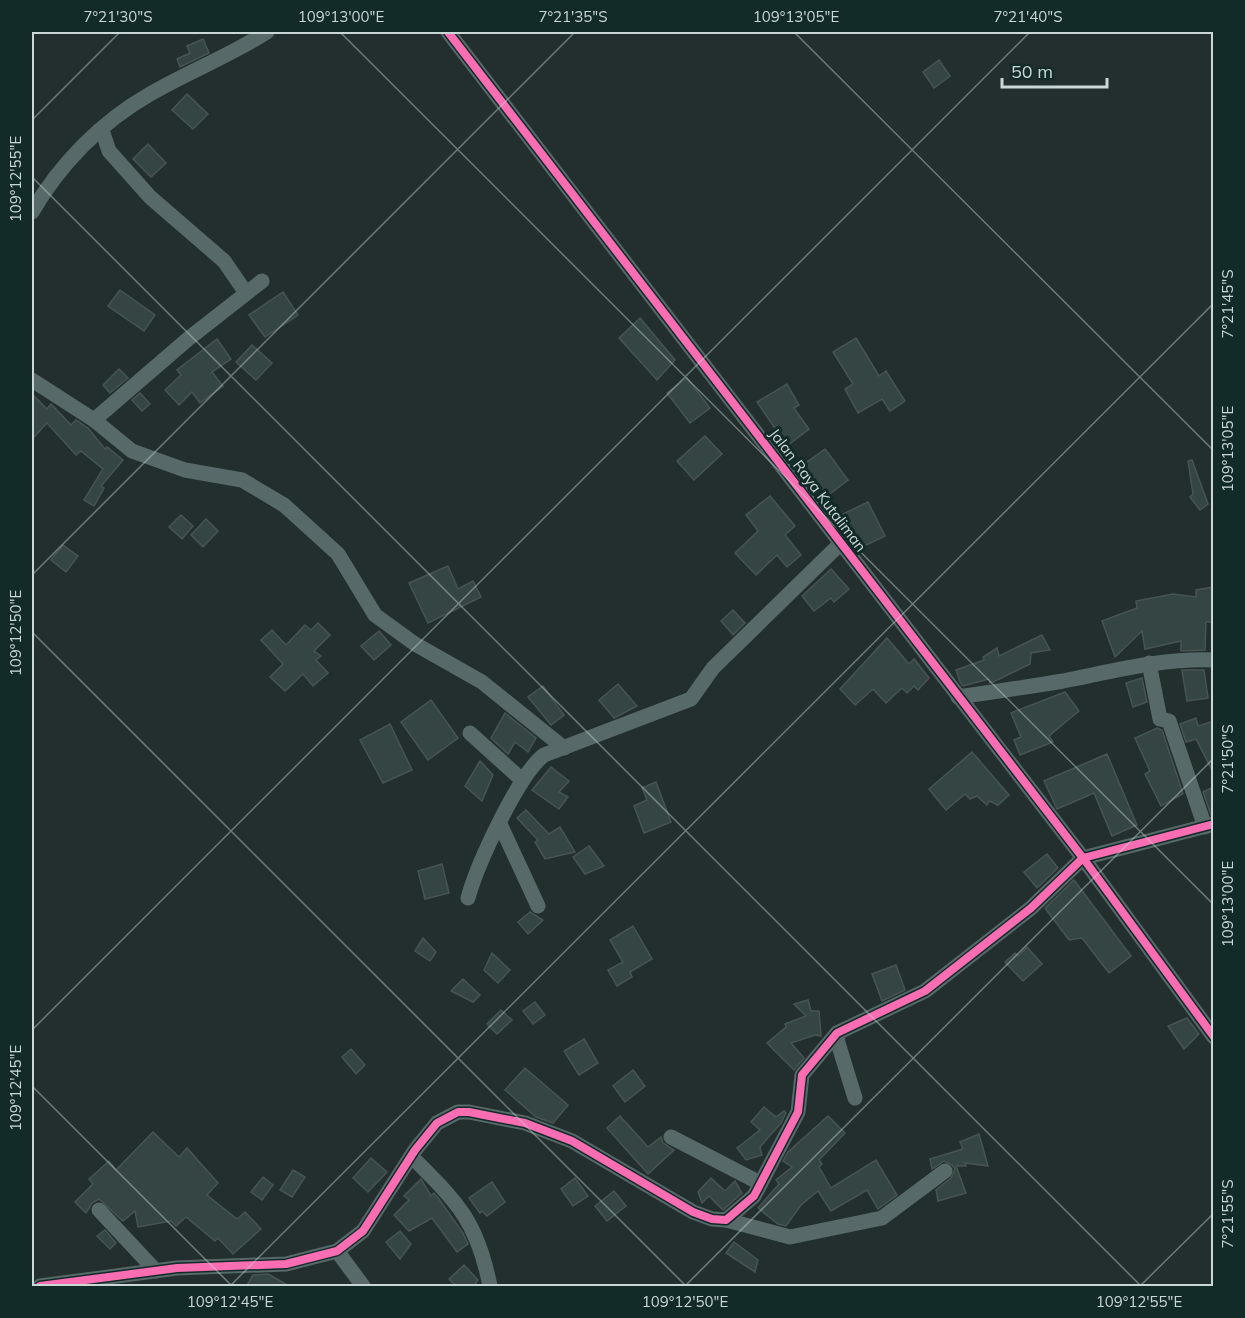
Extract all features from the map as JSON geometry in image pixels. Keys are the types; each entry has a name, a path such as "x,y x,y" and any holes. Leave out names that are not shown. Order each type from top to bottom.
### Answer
{"street":[{"path":"32,212 56,175 81,146 148,95 240,49 267,32"},
{"name":"Jalan Raya Kutaliman","path":"448,32 842,542 1211,1028"},
{"path":"102,130 109,151 150,197 224,261 246,293"},
{"path":"94,420 262,281"},
{"path":"32,380 94,420 132,451 184,470 242,480 284,505 338,554 375,615 415,644 482,682 564,748"},
{"path":"468,898 472,881 532,764 544,755 691,699 713,668 842,542"},
{"path":"958,697 1062,681 1176,659 1214,660"},
{"path":"726,1220 754,1196 798,1112 802,1075 837,1033 925,991 1031,908 1083,858 1209,826 1169,721 1160,719 1149,663"},
{"path":"470,733 522,780"},
{"path":"500,824 538,906"},
{"path":"837,1033 855,1098"},
{"path":"40,1287 207,1266 286,1264 337,1251 363,1231 437,1123 458,1112 525,1123 572,1141 693,1212 712,1219 726,1220 790,1238 882,1218 945,1171"},
{"path":"671,1137 760,1183"},
{"path":"412,1157 452,1198 473,1226 483,1251 490,1287"},
{"path":"99,1210 156,1271"},
{"path":"337,1251 363,1287"}],"building":[{"path":"203,39 209,53 180,67 177,59 190,53 187,46"},
{"path":"939,60 950,76 934,88 923,72"},
{"path":"187,94 208,114 193,129 172,110"},
{"path":"148,144 166,163 151,177 133,159"},
{"path":"120,290 155,315 144,331 108,306"},
{"path":"283,292 298,315 265,337 249,315"},
{"path":"640,318 675,360 657,380 619,338"},
{"path":"856,338 879,376 886,371 905,401 890,411 882,399 858,413 845,389 853,384 833,352"},
{"path":"217,339 231,359 212,372 223,386 200,403 192,392 179,405 165,390 181,375 177,370"},
{"path":"252,345 272,363 256,380 236,362"},
{"path":"119,369 128,378 110,393 103,385"},
{"path":"687,378 710,408 690,423 667,393"},
{"path":"787,384 799,405 794,408 809,429 787,446 757,402"},
{"path":"140,393 150,404 142,411 132,400"},
{"path":"32,394 47,409 51,404 71,425 76,420 88,428 105,449 107,447 123,460 101,486 104,488 94,506 84,500 103,469 81,451 76,455 47,423 32,439"},
{"path":"705,436 722,454 694,480 677,461"},
{"path":"825,449 848,480 827,496 803,465"},
{"path":"1192,460 1208,504 1200,510 1190,497 1193,494 1188,461"},
{"path":"770,496 795,526 785,535 801,555 787,567 777,555 756,575 735,553 758,531 746,515"},
{"path":"868,502 885,536 860,548 843,514"},
{"path":"181,515 193,526 182,539 169,527"},
{"path":"206,519 218,531 203,547 191,535"},
{"path":"63,545 78,556 66,572 51,560"},
{"path":"448,566 458,589 473,581 481,597 428,623 409,583"},
{"path":"831,569 849,589 834,602 831,598 814,611 802,596"},
{"path":"1214,587 1214,622 1206,622 1205,650 1181,651 1181,641 1145,649 1142,631 1115,657 1102,621 1137,608 1136,601 1173,594 1196,597 1196,590"},
{"path":"733,610 745,623 733,635 721,621"},
{"path":"318,623 330,635 314,651 321,656 316,660 328,673 313,686 303,674 285,691 270,677 283,664 261,640 272,630 286,645 305,625 311,630"},
{"path":"379,631 391,645 374,660 361,646"},
{"path":"1042,635 1050,650 1031,653 1030,664 990,683 989,679 963,686 960,682 956,670 984,660 983,657 997,648 999,656"},
{"path":"887,638 909,664 914,659 929,678 918,690 914,686 907,693 902,688 886,703 873,689 855,705 840,689"},
{"path":"1182,670 1204,670 1208,698 1187,701"},
{"path":"1142,678 1147,702 1133,707 1126,683"},
{"path":"618,684 637,706 614,718 599,700"},
{"path":"543,686 564,715 551,725 528,697"},
{"path":"1065,692 1079,711 1049,736 1053,742 1020,755 1014,740 1021,737 1011,713"},
{"path":"431,700 458,738 428,760 401,722"},
{"path":"505,713 536,738 528,752 515,742 508,754 491,738"},
{"path":"1196,718 1198,726 1214,721 1214,774 1196,739 1186,742 1180,724"},
{"path":"390,724 412,770 383,783 360,740"},
{"path":"1157,728 1162,730 1183,794 1161,806 1145,774 1150,771 1135,738"},
{"path":"972,752 1009,795 998,805 989,801 987,805 977,796 970,799 965,794 946,810 929,789"},
{"path":"1107,754 1137,825 1112,836 1094,793 1057,809 1044,781"},
{"path":"480,761 493,775 482,801 465,786"},
{"path":"551,767 569,781 559,792 568,797 559,809 532,790"},
{"path":"656,782 671,822 644,833 634,806 647,800 642,788"},
{"path":"1214,787 1214,814 1211,815 1203,792"},
{"path":"526,810 549,834 560,827 575,852 545,859 535,842 538,840 517,818"},
{"path":"589,846 604,866 585,874 573,857"},
{"path":"1047,854 1058,868 1037,888 1024,872"},
{"path":"442,864 449,893 425,899 418,871"},
{"path":"1074,880 1131,956 1109,973 1082,938 1069,940 1045,908"},
{"path":"530,912 543,920 528,934 518,922"},
{"path":"633,926 652,959 630,972 632,977 617,986 608,970 623,962 610,940"},
{"path":"423,938 436,952 430,961 415,951"},
{"path":"1027,947 1042,964 1023,981 1005,962 1015,953 1018,956"},
{"path":"492,953 510,970 498,983 484,970"},
{"path":"896,965 905,990 882,1001 872,974"},
{"path":"463,979 480,995 473,1002 451,991"},
{"path":"808,1000 811,1011 819,1011 821,1036 815,1035 791,1043 804,1058 794,1070 767,1043 786,1027 785,1024 806,1016 794,1004"},
{"path":"535,1002 545,1015 533,1024 523,1011"},
{"path":"501,1010 512,1020 497,1034 487,1024"},
{"path":"1187,1018 1199,1034 1184,1049 1168,1026"},
{"path":"584,1039 598,1063 579,1075 564,1051"},
{"path":"351,1049 365,1065 356,1074 342,1057"},
{"path":"525,1068 568,1105 553,1123 536,1117 505,1090"},
{"path":"633,1070 645,1086 625,1102 613,1086"},
{"path":"764,1107 776,1117 784,1111 786,1113 781,1123 760,1147 762,1155 746,1160 737,1148 760,1130 751,1122"},
{"path":"620,1116 648,1147 661,1137 663,1143 674,1150 648,1174 607,1128"},
{"path":"828,1116 845,1133 819,1160 822,1164 819,1167 831,1188 876,1160 897,1195 878,1209 867,1190 831,1211 818,1191 801,1205 786,1226 778,1224 758,1208 779,1184 776,1180 792,1167 783,1161 788,1152"},
{"path":"153,1132 179,1157 187,1148 218,1183 207,1195 237,1219 245,1212 261,1229 233,1254 218,1238 215,1241 186,1217 176,1226 171,1221 138,1227 135,1211 123,1221 99,1199 92,1203 86,1213 75,1202 93,1184 89,1179 109,1161 116,1170"},
{"path":"979,1134 988,1166 965,1163 966,1166 956,1166 966,1193 938,1201 936,1190 951,1178 955,1169 944,1161 932,1169 930,1159 963,1149 960,1142"},
{"path":"371,1158 387,1172 368,1192 353,1178"},
{"path":"293,1170 305,1177 292,1197 280,1190"},
{"path":"263,1177 273,1185 262,1200 251,1192"},
{"path":"575,1178 588,1196 573,1206 561,1189"},
{"path":"711,1178 725,1191 735,1181 742,1193 723,1210 709,1196 702,1203 698,1192"},
{"path":"421,1179 431,1196 434,1193 463,1233 468,1244 457,1252 432,1218 409,1231 394,1215 409,1200 404,1196"},
{"path":"492,1182 505,1202 487,1216 482,1211 480,1213 469,1198"},
{"path":"614,1191 626,1206 607,1221 595,1206"},
{"path":"105,1230 116,1243 110,1249 97,1236"},
{"path":"400,1231 411,1244 400,1259 386,1242"},
{"path":"734,1242 758,1260 755,1272 726,1253"},
{"path":"464,1265 478,1280 473,1287 457,1287 449,1279"},
{"path":"268,1274 291,1287 246,1287 253,1275"}],"cycle path":[{"path":"448,32 1083,858 1214,1037"},
{"path":"40,1286 177,1268 286,1264 337,1251 363,1231 415,1150 437,1123 458,1112 525,1123 572,1141 693,1212 712,1219 726,1220 754,1196 798,1112 802,1075 837,1033 925,991 1031,908 1083,858 1214,824"}]}
